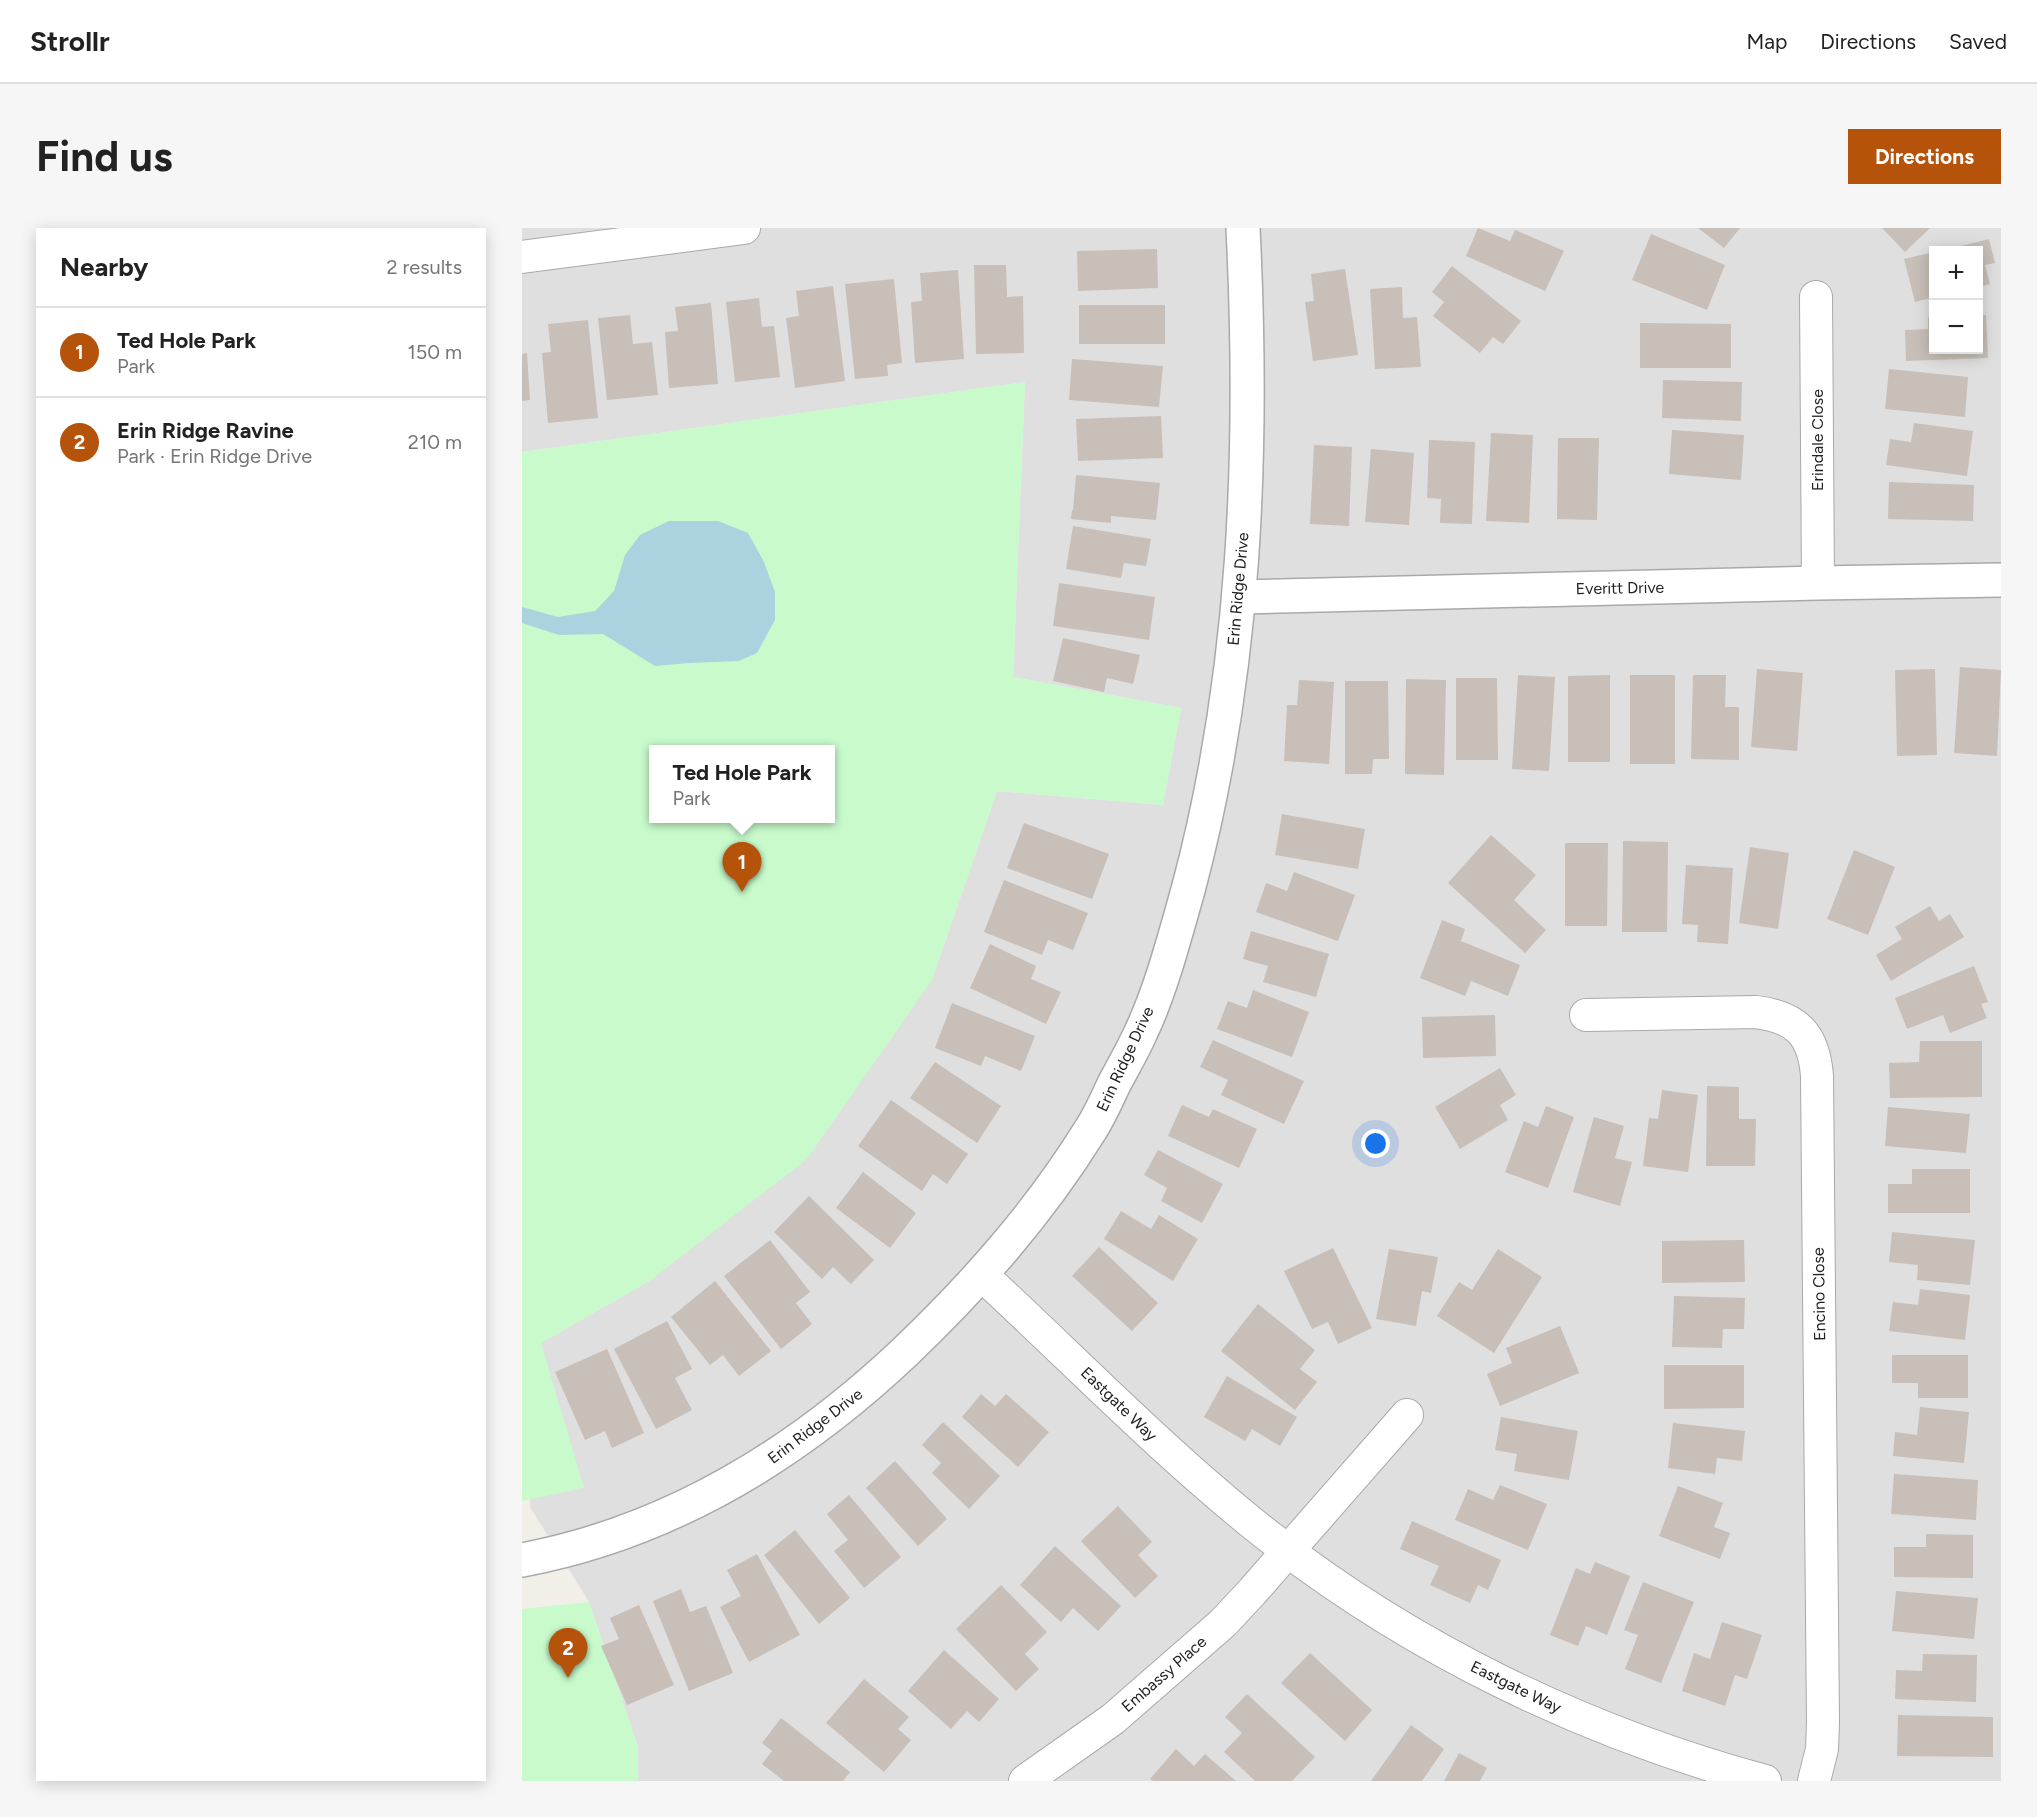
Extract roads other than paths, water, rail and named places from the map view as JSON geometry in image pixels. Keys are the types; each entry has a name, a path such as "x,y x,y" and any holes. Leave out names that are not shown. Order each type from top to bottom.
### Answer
{"street":[{"path":"522,257 744,228"},
{"name":"Erin Ridge Drive","path":"522,1560 633,1528 723,1489 801,1440 886,1369 982,1275 1028,1220 1093,1127 1143,1029 1174,942 1202,838 1223,722 1240,597 1248,462 1248,337 1243,228"},
{"name":"Erindale Close","path":"1816,297 1818,583"},
{"name":"Everitt Drive","path":"1240,597 2001,580"},
{"name":"Encino Close","path":"1586,1015 1756,1012 1772,1014 1798,1027 1813,1049 1817,1076 1823,1710 1822,1749 1814,1781"},
{"name":"Eastgate Way","path":"982,1275 1155,1438 1217,1493 1288,1551 1375,1611 1510,1686 1643,1743 1697,1762 1765,1781"},
{"path":"1288,1551 1407,1414"},
{"name":"Embassy Place","path":"1025,1781 1113,1719 1176,1666 1230,1615 1288,1551"}],"water":[{"path":"669,521 718,521 748,533 764,562 775,592 775,620 757,653 739,661 655,666 603,634 559,635 522,623 522,607 558,617 595,611 614,591 625,555 640,535"}],"place":[{"name":"Ted Hole Park","path":"742,892"},
{"name":"Erin Ridge Ravine","path":"568,1678"}]}
